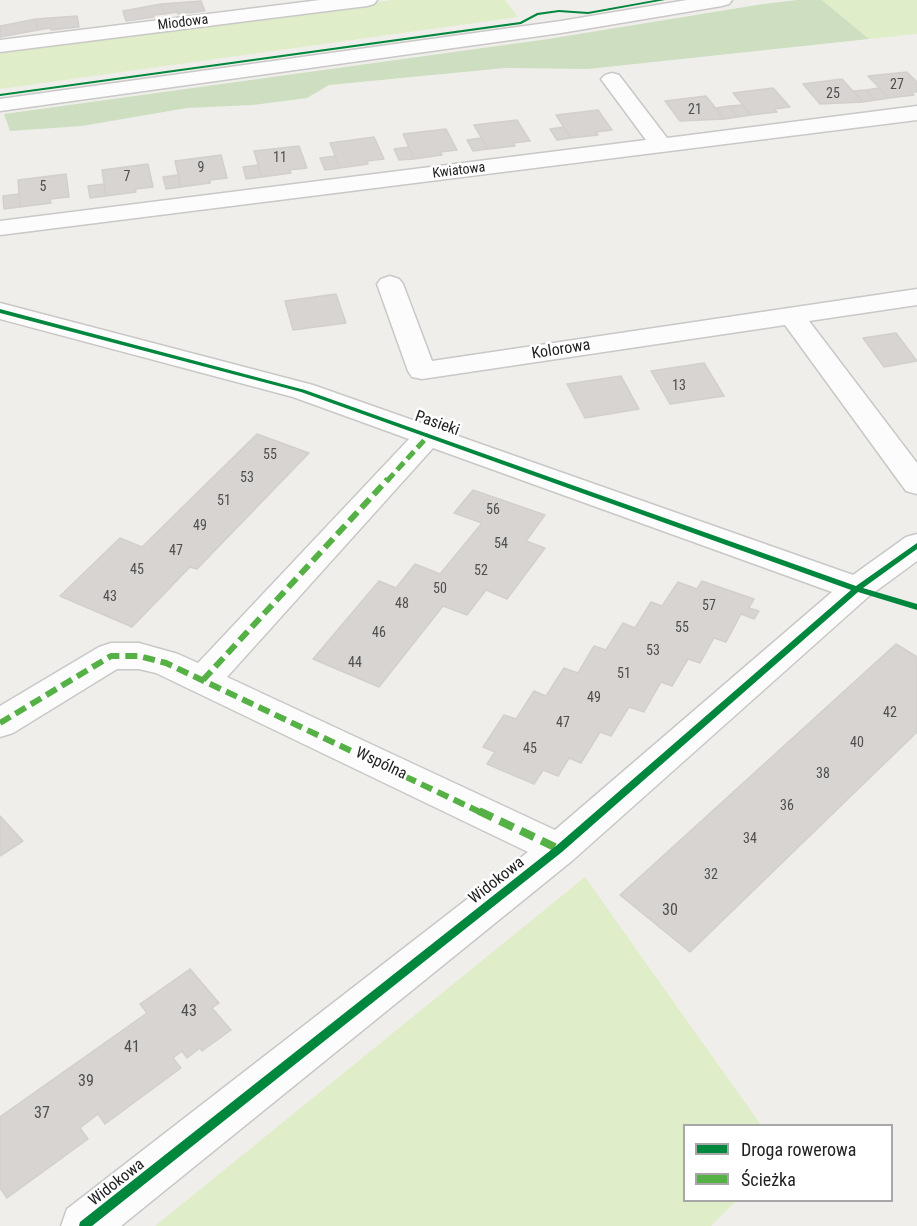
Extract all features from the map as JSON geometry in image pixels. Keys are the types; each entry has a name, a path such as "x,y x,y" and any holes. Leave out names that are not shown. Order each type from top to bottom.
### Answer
{"street":[{"name":"Miodowa","path":"0,46 367,0"},
{"path":"0,105 561,27 722,0"},
{"path":"612,79 661,145"},
{"name":"Kwiatowa","path":"0,228 917,113"},
{"name":"Kolorowa","path":"390,284 422,371 917,297"},
{"name":"Pasieki","path":"0,311 303,391 857,589"},
{"path":"791,315 917,484"},
{"path":"203,680 429,435"},
{"name":"Widokowa","path":"84,1226 559,849 857,589 917,545"},
{"name":"Wspólna","path":"0,723 111,656 140,656 166,663 203,680 559,849"}],"green space":[{"path":"392,0 505,0 518,17 0,89 0,49"},
{"path":"797,0 822,0 869,39 588,69 505,68 329,85 307,98 253,105 187,108 82,126 10,131 4,114 548,39"},
{"path":"822,0 917,0 917,34 869,39"},
{"path":"585,877 760,1124 683,1124 683,1202 735,1202 711,1226 155,1226"}],"building":[{"path":"201,1 205,11 178,14 177,12 165,14 161,4"},
{"path":"161,4 165,14 126,21 123,11"},
{"path":"77,16 79,27 38,30 36,19"},
{"path":"36,19 38,30 0,37 0,26"},
{"path":"907,72 917,82 917,92 911,92 914,95 889,98 868,76"},
{"path":"842,79 863,102 820,104 803,84"},
{"path":"773,88 790,107 774,109 777,112 751,115 733,93"},
{"path":"879,88 889,98 876,100 866,90"},
{"path":"866,90 876,100 863,102 853,91"},
{"path":"706,96 724,119 680,121 665,101"},
{"path":"743,105 751,115 738,117 729,106"},
{"path":"729,106 738,117 724,119 716,108"},
{"path":"598,110 612,130 596,132 598,135 571,138 556,115"},
{"path":"517,120 530,141 513,143 515,146 488,149 474,125"},
{"path":"564,127 571,138 557,140 550,129"},
{"path":"446,129 457,150 440,152 442,155 414,159 403,134"},
{"path":"374,137 384,159 340,168 330,143"},
{"path":"481,138 488,149 473,151 467,140"},
{"path":"299,146 307,168 262,177 254,151"},
{"path":"409,147 414,159 399,160 394,149"},
{"path":"221,155 227,178 181,187 175,161"},
{"path":"335,156 340,168 325,170 320,158"},
{"path":"148,164 153,187 106,196 102,170"},
{"path":"258,165 262,177 246,179 243,167"},
{"path":"66,174 69,197 50,199 51,203 20,207 18,180"},
{"path":"178,175 181,187 166,189 163,177"},
{"path":"104,184 106,196 90,198 88,186"},
{"path":"19,194 20,207 4,209 3,196"},
{"path":"336,294 346,323 293,330 285,301"},
{"path":"896,333 917,361 884,367 863,338"},
{"path":"704,363 724,396 670,404 651,371"},
{"path":"621,376 639,409 585,418 567,384"},
{"path":"257,434 309,453 197,569 190,567 132,627 60,596 120,538 142,547"},
{"path":"473,490 545,515 526,541 545,548 507,599 486,590 467,615 443,606 379,687 313,659 379,581 396,588 415,564 440,574 482,523 454,513"},
{"path":"702,581 754,599 749,608 759,611 754,619 741,614 726,642 714,638 700,663 688,659 672,686 661,682 644,712 629,707 611,736 600,732 581,763 569,758 558,776 543,770 534,784 487,764 495,752 483,747 504,715 516,719 534,691 546,696 564,668 578,673 594,646 606,650 623,623 635,628 651,602 662,606 678,582 697,589"},
{"path":"896,644 917,657 917,732 690,952 620,895"},
{"path":"0,816 23,841 0,856"},
{"path":"190,969 219,1003 212,1008 231,1030 202,1051 200,1048 187,1058 182,1051 173,1058 181,1068 105,1124 98,1114 80,1128 88,1139 7,1198 0,1188 0,1117 147,1013 140,1004"}],"marked path":[{"path":"203,680 429,435"},
{"path":"0,723 111,656 139,656 166,663 559,849"}],"cycle path":[{"path":"0,95 521,23 537,14 559,11 588,13 663,0"},
{"path":"0,311 303,391 857,589 917,607"},
{"path":"84,1226 559,849 857,589 917,545"}]}
